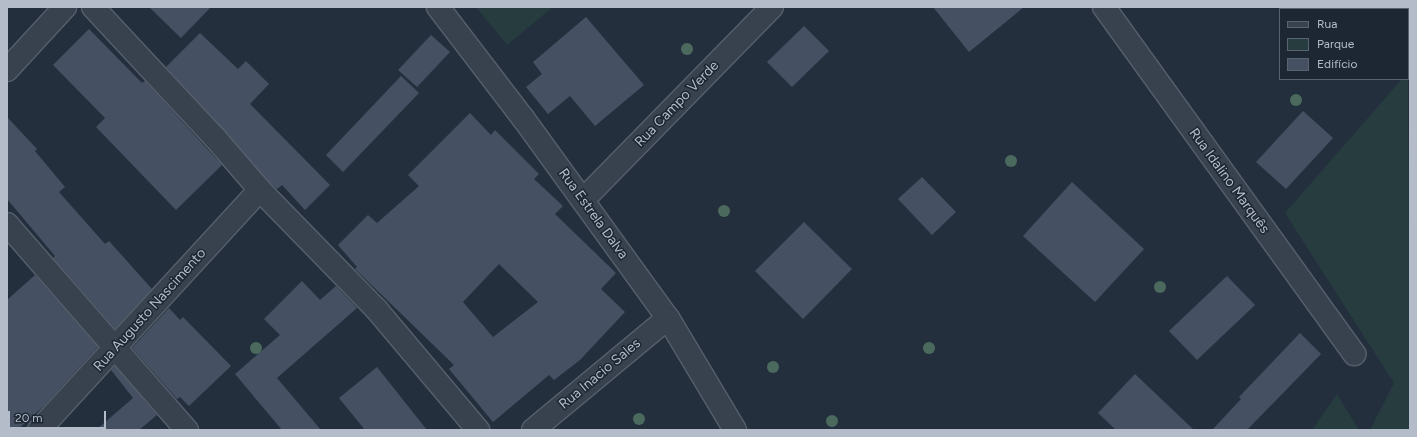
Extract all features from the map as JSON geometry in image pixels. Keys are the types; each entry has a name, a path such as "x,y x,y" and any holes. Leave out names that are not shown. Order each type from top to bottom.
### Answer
{"street":[{"path":"7,70 65,7"},
{"path":"93,7 216,139 260,190 377,310 478,430"},
{"name":"Rua Estrela Dalva","path":"438,7 583,200 668,318 735,430"},
{"name":"Rua Campo Verde","path":"583,200 772,7"},
{"name":"Rua Idalino Marquês","path":"1104,7 1354,354"},
{"name":"Rua Augusto Nascimento","path":"39,430 116,349 260,190"},
{"path":"7,224 187,430"},
{"name":"Rua Inacio Sales","path":"533,430 668,318"}],"green space":[{"path":"476,7 553,7 507,45"},
{"path":"1401,80 1408,80 1410,430 1370,430 1394,383 1285,213"},
{"path":"1337,394 1359,430 1312,430"}],"building":[{"path":"149,7 211,7 181,38"},
{"path":"933,7 1024,7 969,52"},
{"path":"586,17 644,85 595,126 570,96 548,114 526,87 542,74 533,62"},
{"path":"804,26 829,51 792,87 767,62"},
{"path":"89,29 142,83 145,81 222,165 176,210 96,127 105,118 53,65"},
{"path":"200,33 238,69 246,61 269,84 250,104 330,185 305,210 282,185 277,189 269,182 166,67"},
{"path":"431,35 450,52 417,87 398,70"},
{"path":"401,76 419,93 343,172 326,155"},
{"path":"1303,111 1333,138 1286,189 1256,162"},
{"path":"470,113 491,135 495,130 539,174 534,179 563,206 555,214 616,273 601,289 625,312 580,360 554,380 549,375 493,422 449,369 454,365 355,269 357,267 338,245 368,215 377,223 419,186 408,175","holes":["499,264 538,302 493,337 463,302"]},
{"path":"7,117 37,149 35,151 65,187 59,192 105,244 109,241 152,289 115,329 53,258 55,256 7,199"},
{"path":"922,177 956,212 932,235 898,199"},
{"path":"1072,182 1144,249 1095,302 1023,236"},
{"path":"804,222 852,269 803,319 755,271"},
{"path":"35,275 98,347 44,406 17,430 7,430 7,300"},
{"path":"1227,276 1255,305 1197,360 1169,331"},
{"path":"302,281 320,300 336,286 357,308 277,378 321,430 282,430 235,374 280,335 264,319"},
{"path":"169,308 180,320 183,317 231,366 189,406 180,397 177,399 132,348"},
{"path":"1300,333 1321,354 1247,430 1212,430 1241,399 1239,397"},
{"path":"115,366 157,415 139,430 96,430 133,398 111,370"},
{"path":"377,367 427,430 365,430 339,398"},
{"path":"1135,374 1194,430 1116,430 1098,413"}]}
